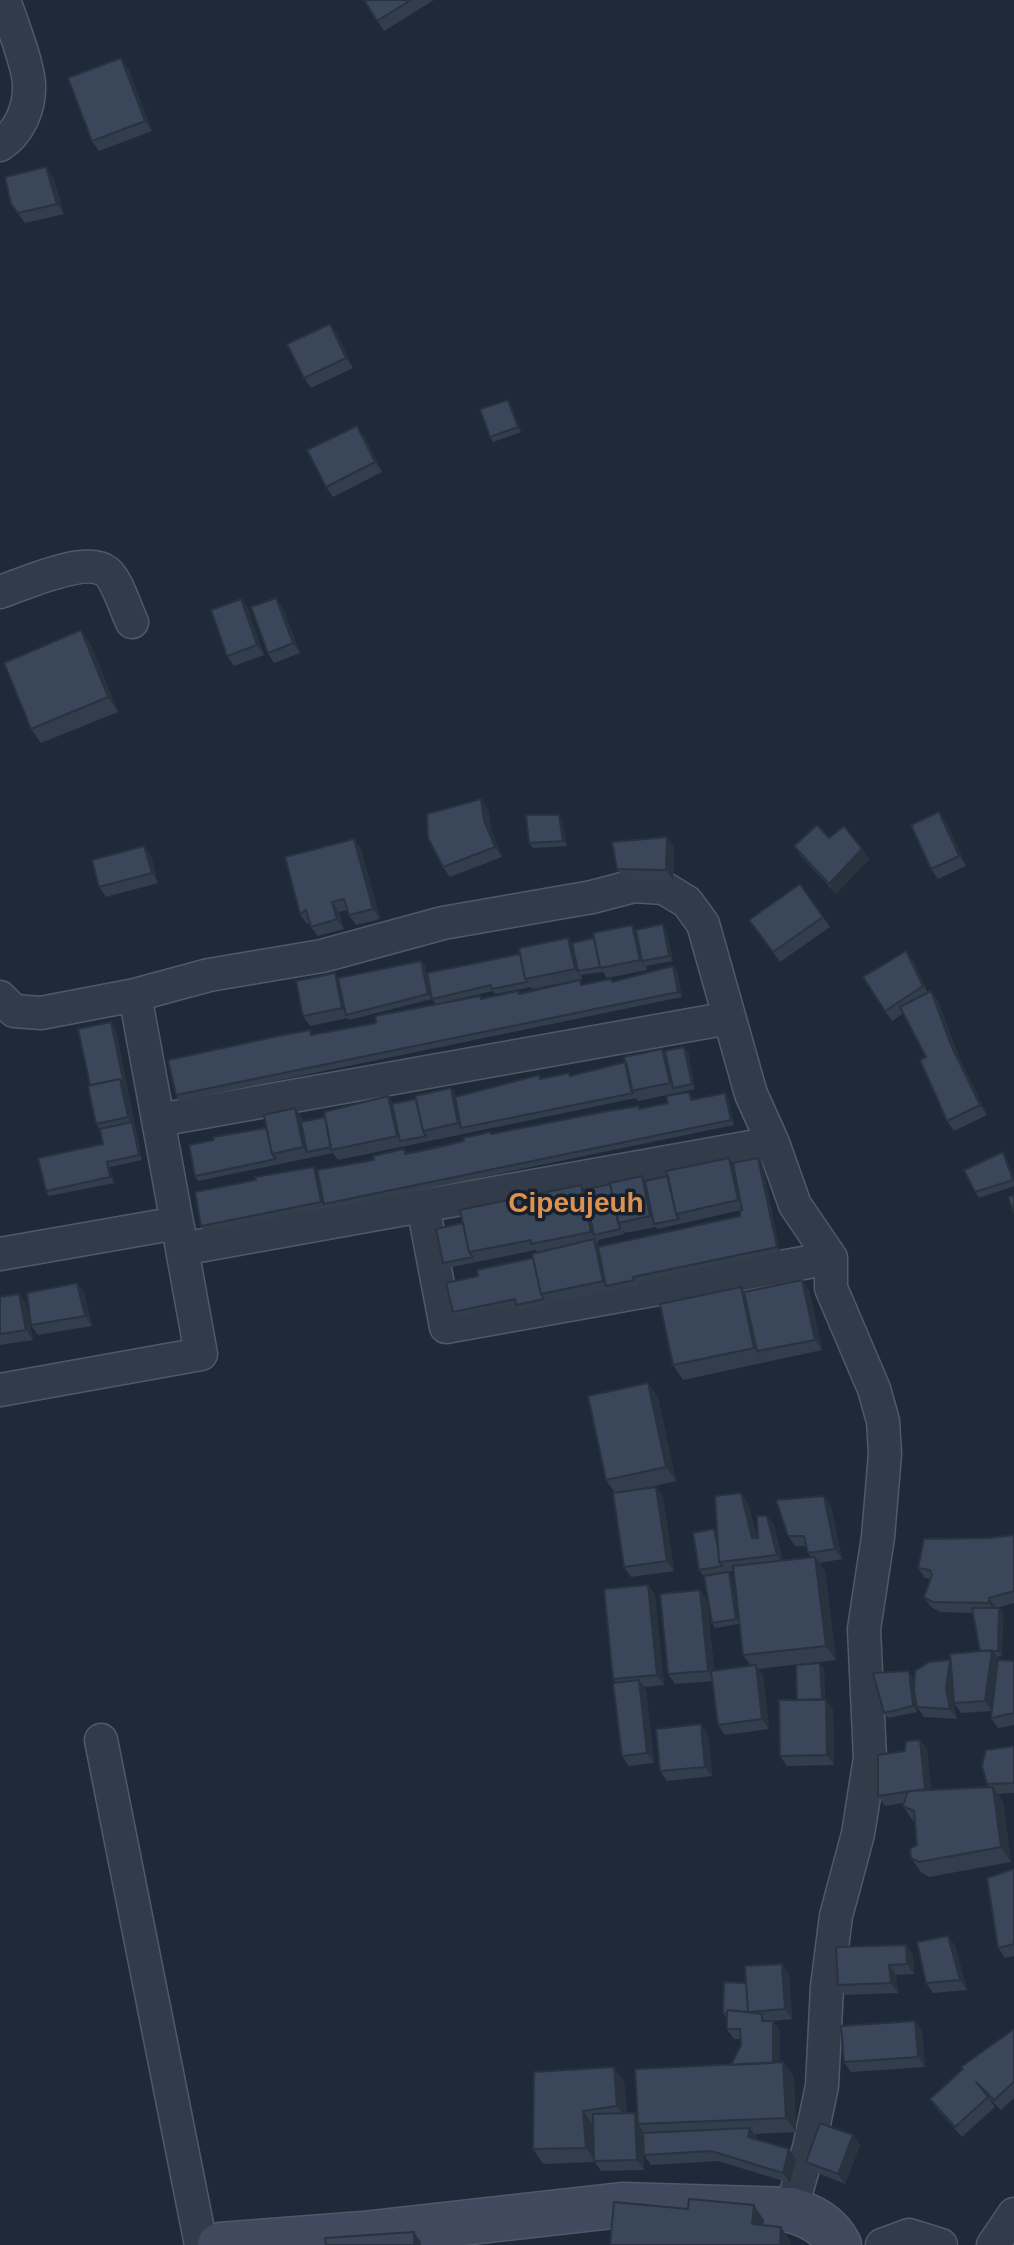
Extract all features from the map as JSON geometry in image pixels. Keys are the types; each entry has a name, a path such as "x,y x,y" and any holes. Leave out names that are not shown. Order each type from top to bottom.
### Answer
{"main road":[{"path":"220,2245 363,2234 622,2205 791,2210 807,2214 820,2223 834,2235 839,2245"}],"street":[{"path":"0,145 13,137 25,112 29,85 4,0"},
{"path":"0,592 88,565 110,574 132,622"},
{"path":"0,997 14,1011 41,1013 135,995 209,975 322,956 443,923 592,897 634,886 664,888 687,902 703,924 751,1094 795,1205 831,1258 831,1288 874,1389 883,1421 885,1454 878,1537 864,1629 870,1758 858,1834 836,1916 827,1987 822,2086 809,2148 791,2210"},
{"path":"0,1390 201,1354 135,995"},
{"path":"159,1120 729,1018"},
{"path":"0,1254 180,1236 423,1206 773,1143"},
{"path":"423,1206 446,1327 831,1258"},
{"path":"101,1740 201,2245"},
{"path":"993,2245 1014,2214"},
{"path":"882,2245 909,2235 941,2245"}],"building":[{"path":"364,0 411,0 377,21"},
{"path":"121,58 145,121 92,141 68,78"},
{"path":"46,167 57,204 18,213 11,204 5,177"},
{"path":"330,324 346,358 304,378 287,344"},
{"path":"508,400 518,427 490,437 480,409"},
{"path":"357,426 375,462 326,487 307,450"},
{"path":"276,598 293,643 268,653 251,607"},
{"path":"241,599 257,645 227,656 211,610"},
{"path":"81,630 108,697 31,729 4,663"},
{"path":"481,799 484,820 495,847 443,867 428,838 427,814"},
{"path":"939,812 959,856 931,869 911,825"},
{"path":"526,815 559,815 563,841 529,843"},
{"path":"817,825 829,838 844,826 862,849 829,884 794,846"},
{"path":"667,837 666,870 617,869 612,842"},
{"path":"354,839 373,909 349,915 344,899 332,902 337,919 311,927 306,910 300,914 285,857"},
{"path":"144,846 152,873 99,887 92,860"},
{"path":"800,884 823,917 773,952 749,920"},
{"path":"663,924 669,956 642,961 636,930"},
{"path":"632,925 640,960 600,968 593,933"},
{"path":"568,938 575,969 525,979 519,948"},
{"path":"594,938 600,967 578,971 572,943"},
{"path":"906,951 923,986 885,1011 863,977"},
{"path":"520,954 527,982 492,989 491,985 432,999 427,973"},
{"path":"421,961 428,994 346,1015 338,978"},
{"path":"673,966 678,992 176,1095 168,1060 310,1030 311,1035 376,1023 375,1016 480,996 481,999 518,991 519,994 580,980 581,985 611,979 612,982"},
{"path":"335,973 342,1008 303,1016 296,981"},
{"path":"931,991 951,1045 980,1105 947,1121 920,1060 926,1057 900,1007"},
{"path":"111,1022 124,1084 120,1079 90,1085 78,1029"},
{"path":"684,1047 692,1084 673,1088 665,1051"},
{"path":"662,1049 670,1083 631,1091 624,1057"},
{"path":"626,1062 633,1093 461,1128 455,1097 539,1075 540,1079 569,1073 570,1076"},
{"path":"120,1079 128,1117 96,1124 88,1086"},
{"path":"451,1088 458,1123 423,1131 415,1096"},
{"path":"689,1092 691,1100 725,1093 731,1120 324,1204 317,1170 374,1160 373,1156 404,1149 405,1154 431,1149 490,1132 668,1103 666,1096"},
{"path":"388,1096 397,1136 331,1150 324,1112"},
{"path":"416,1099 426,1136 400,1141 392,1104"},
{"path":"295,1108 303,1147 272,1154 264,1115"},
{"path":"325,1117 331,1147 307,1152 301,1122"},
{"path":"132,1122 139,1155 107,1162 110,1177 46,1191 38,1158 103,1144 100,1129"},
{"path":"266,1128 276,1159 195,1176 189,1145 214,1140 213,1137"},
{"path":"1003,1152 1013,1180 975,1192 964,1170"},
{"path":"729,1158 738,1200 676,1214 666,1171"},
{"path":"758,1158 777,1247 633,1277 634,1280 606,1286 598,1247 740,1216 742,1210 733,1163"},
{"path":"314,1167 321,1202 201,1226 195,1192"},
{"path":"642,1176 650,1216 618,1223 610,1183"},
{"path":"668,1176 679,1219 654,1224 645,1181"},
{"path":"610,1184 620,1229 594,1235 584,1190"},
{"path":"581,1185 591,1232 469,1252 460,1210"},
{"path":"1014,1195 1014,1213 1008,1197"},
{"path":"463,1223 469,1252 473,1257 443,1263 436,1229"},
{"path":"594,1239 603,1281 541,1294 532,1254"},
{"path":"533,1258 544,1299 516,1305 515,1299 453,1312 446,1283 478,1276 477,1270"},
{"path":"802,1280 815,1340 757,1351 744,1292"},
{"path":"77,1283 85,1316 31,1325 27,1293"},
{"path":"741,1287 754,1348 673,1365 660,1304"},
{"path":"19,1294 26,1330 0,1334 0,1297"},
{"path":"648,1383 666,1467 606,1480 588,1396"},
{"path":"656,1487 667,1561 624,1567 613,1493"},
{"path":"741,1493 752,1538 758,1538 757,1516 767,1516 777,1555 719,1562 715,1496"},
{"path":"824,1496 835,1549 808,1553 804,1536 788,1536 776,1500"},
{"path":"714,1529 722,1566 699,1570 693,1533"},
{"path":"1014,1535 1014,1591 989,1598 989,1603 933,1602 924,1597 932,1575 930,1570 918,1568 924,1539"},
{"path":"815,1557 826,1646 743,1655 733,1566"},
{"path":"729,1572 736,1619 712,1623 704,1576"},
{"path":"648,1585 657,1675 613,1679 604,1589"},
{"path":"700,1590 708,1671 668,1674 660,1594"},
{"path":"972,1608 999,1608 998,1651 980,1651"},
{"path":"992,1650 985,1701 954,1703 950,1654"},
{"path":"950,1660 946,1688 950,1709 917,1707 915,1671 929,1662"},
{"path":"998,1660 1014,1661 1014,1713 991,1718"},
{"path":"820,1663 822,1699 797,1700 796,1665"},
{"path":"756,1665 762,1719 718,1725 711,1671"},
{"path":"909,1671 913,1706 884,1713 873,1673"},
{"path":"639,1680 647,1753 622,1756 613,1683"},
{"path":"779,1700 826,1700 827,1755 780,1756"},
{"path":"701,1724 705,1767 660,1771 656,1729"},
{"path":"920,1740 925,1789 878,1796 878,1755 905,1751 906,1741"},
{"path":"1014,1746 1014,1783 987,1784 982,1766 986,1750"},
{"path":"993,1787 1001,1847 919,1862 911,1858 910,1849 917,1845 914,1811 903,1806 908,1791"},
{"path":"1014,1869 1014,1944 998,1948 987,1878"},
{"path":"948,1936 960,1980 926,1983 917,1942"},
{"path":"906,1945 907,1964 889,1965 891,1983 838,1985 836,1947"},
{"path":"782,1964 785,2009 748,2012 745,1966"},
{"path":"724,1982 746,1983 748,2012 727,2010 723,2013"},
{"path":"727,2010 762,2014 762,2021 773,2021 773,2063 731,2065 741,2045 740,2029 727,2029"},
{"path":"915,2021 918,2057 844,2062 841,2026"},
{"path":"1014,2029 1014,2082 994,2100 976,2082 988,2097 955,2127 930,2099 963,2069 961,2067"},
{"path":"783,2062 786,2118 638,2124 635,2069"},
{"path":"614,2067 617,2106 583,2111 586,2148 533,2149 534,2072"},
{"path":"635,2113 637,2160 594,2161 593,2114"},
{"path":"820,2123 853,2135 838,2174 806,2162"},
{"path":"750,2128 748,2137 789,2149 783,2173 711,2151 644,2155 643,2133"},
{"path":"689,2199 754,2205 752,2224 781,2227 780,2245 610,2245 614,2202 688,2209"},
{"path":"414,2232 414,2245 326,2245 325,2238"}],"district":[{"name":"Cipeujeuh","path":"576,1204"}]}
